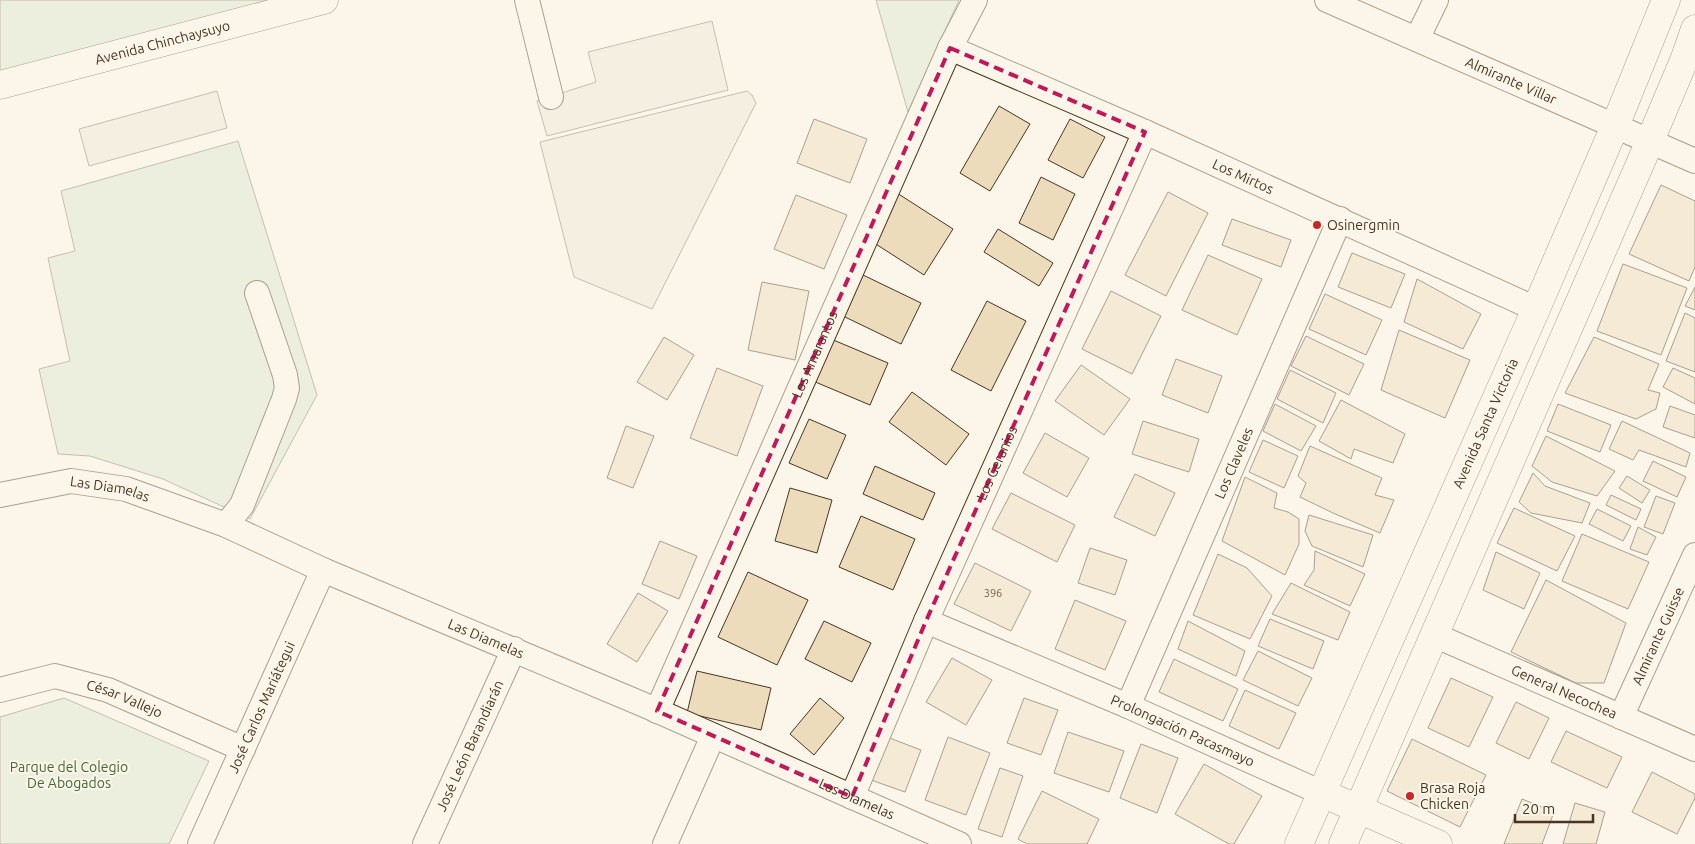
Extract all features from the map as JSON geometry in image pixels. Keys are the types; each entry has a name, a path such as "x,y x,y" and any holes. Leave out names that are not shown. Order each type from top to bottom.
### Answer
{"main road":[{"name":"Avenida Chinchaysuyo","path":"0,85 324,0"},
{"name":"Avenida Santa Victoria","path":"1299,844 1536,309 1615,126 1666,0"},
{"path":"1342,844 1650,141 1685,58 1695,29"},
{"name":"Prolongación Pacasmayo","path":"1322,793 1438,844"}],"street":[{"path":"527,0 550,97"},
{"name":"Los Amarantos","path":"658,711 950,48 975,0"},
{"name":"Almirante Villar","path":"1327,0 1695,161"},
{"path":"1417,39 1436,0"},
{"name":"Los Mirtos","path":"950,48 1145,132 1536,309"},
{"name":"Los Geranios","path":"852,797 926,621 1145,132"},
{"name":"Los Claveles","path":"1128,706 1340,219"},
{"path":"226,525 242,505 287,388 285,375 257,293"},
{"name":"Las Diamelas","path":"0,495 71,481 126,489 226,525 323,570 658,711 959,844"},
{"name":"Almirante Guisse","path":"1621,717 1695,555"},
{"name":"José Carlos Mariátegui","path":"200,844 323,570"},
{"name":"Prolongación Pacasmayo","path":"926,621 1128,706 1322,793"},
{"name":"General Necochea","path":"1434,635 1695,749"},
{"name":"José León Barandiarán","path":"425,844 514,649"},
{"name":"César Vallejo","path":"0,690 55,676 108,690 243,749"},
{"path":"665,844 713,736"}],"highlighted area":[{"path":"950,48 1145,132 926,621 852,797 657,711"}],"green space":[{"path":"0,0 270,0 0,72"},
{"path":"876,0 959,0 908,112"},
{"path":"238,141 317,395 250,519 163,479 90,456 58,454 39,369 70,361 48,258 75,251 61,191"},
{"name":"Parque del Colegio De Abogados","path":"64,698 209,761 169,844 0,844 0,717"}],"shaded area":[{"path":"712,21 728,90 547,136 537,101 596,82 588,52"},
{"path":"217,91 227,128 89,166 79,129"},
{"path":"747,91 752,95 756,103 652,309 574,277 540,142"}],"building":[{"path":"999,106 1030,124 990,191 960,173"},
{"path":"814,119 867,139 850,183 797,163"},
{"path":"1070,119 1105,137 1083,178 1048,160"},
{"path":"1041,177 1075,194 1053,240 1019,223"},
{"path":"1661,185 1695,201 1695,267 1689,281 1629,254"},
{"path":"1168,192 1208,213 1166,296 1125,275"},
{"path":"897,193 953,229 924,275 868,239"},
{"path":"796,195 847,215 824,269 774,249"},
{"path":"1232,219 1291,240 1281,267 1222,245"},
{"path":"998,229 1053,263 1039,286 984,252"},
{"path":"1352,253 1405,274 1391,308 1338,287"},
{"path":"1208,255 1262,279 1237,335 1182,310"},
{"path":"1623,264 1687,288 1661,355 1597,331"},
{"path":"863,275 921,303 901,344 843,316"},
{"path":"1417,279 1481,314 1463,349 1404,322"},
{"path":"762,282 809,291 795,360 748,350"},
{"path":"1695,287 1695,310 1685,306"},
{"path":"1111,291 1161,316 1132,374 1082,349"},
{"path":"1325,294 1382,320 1366,355 1309,329"},
{"path":"987,301 1026,321 991,391 951,370"},
{"path":"1685,313 1695,318 1695,372 1666,361"},
{"path":"1399,330 1470,360 1445,418 1381,390"},
{"path":"1306,336 1364,364 1349,395 1291,366"},
{"path":"664,337 694,355 667,400 637,382"},
{"path":"1594,337 1659,364 1648,390 1660,393 1656,409 1636,419 1565,393"},
{"path":"831,339 888,363 870,405 813,381"},
{"path":"1176,359 1222,376 1208,413 1162,395"},
{"path":"1081,365 1130,399 1104,435 1055,401"},
{"path":"717,368 763,386 737,456 690,438"},
{"path":"1673,368 1695,378 1695,404 1663,387"},
{"path":"1290,370 1336,393 1323,423 1277,399"},
{"path":"912,392 969,434 946,465 889,422"},
{"path":"1341,400 1405,434 1393,463 1354,449 1351,459 1319,441"},
{"path":"1275,404 1316,426 1301,451 1263,431"},
{"path":"1558,404 1611,425 1600,452 1547,431"},
{"path":"1670,406 1695,415 1695,438 1663,427"},
{"path":"809,419 846,435 827,479 789,463"},
{"path":"1143,421 1199,439 1189,472 1132,454"},
{"path":"1622,421 1690,453 1686,467 1639,450 1633,460 1609,449"},
{"path":"626,426 654,436 633,488 607,478"},
{"path":"1045,433 1089,458 1067,497 1023,473"},
{"path":"1546,436 1615,471 1597,496 1552,482 1532,466"},
{"path":"1263,440 1298,456 1284,488 1249,472"},
{"path":"1310,446 1382,478 1375,495 1394,500 1380,533 1300,497 1306,483 1298,476"},
{"path":"1653,461 1686,477 1677,497 1643,481"},
{"path":"875,466 935,493 923,520 863,494"},
{"path":"1533,473 1545,486 1590,503 1582,523 1531,513 1519,502"},
{"path":"1135,474 1175,493 1155,536 1114,517"},
{"path":"1627,476 1650,490 1642,503 1619,488"},
{"path":"1245,477 1277,493 1274,508 1288,512 1299,519 1299,544 1285,575 1222,541"},
{"path":"790,488 832,500 817,553 775,541"},
{"path":"1011,493 1075,525 1057,562 992,529"},
{"path":"1611,495 1641,509 1636,520 1606,505"},
{"path":"1656,496 1675,503 1663,534 1644,527"},
{"path":"1514,508 1575,536 1557,571 1497,543"},
{"path":"1597,509 1631,526 1623,541 1589,524"},
{"path":"1309,515 1373,535 1363,567 1312,546 1305,531"},
{"path":"861,516 915,539 893,590 839,567"},
{"path":"1638,527 1656,537 1647,555 1630,549"},
{"path":"1582,534 1649,562 1628,609 1562,581"},
{"path":"660,541 697,556 679,599 642,584"},
{"path":"1090,548 1127,560 1115,595 1078,583"},
{"path":"1315,551 1365,574 1350,606 1304,585 1314,570"},
{"path":"1496,552 1540,573 1524,609 1483,590"},
{"path":"1218,554 1247,568 1272,596 1250,639 1193,615"},
{"path":"975,563 1031,591 1011,631 954,604"},
{"path":"748,572 808,600 777,665 718,637"},
{"path":"1546,580 1626,623 1604,683 1576,683 1511,652"},
{"path":"1291,583 1350,612 1338,640 1272,614"},
{"path":"638,593 668,611 637,662 607,644"},
{"path":"1075,600 1126,621 1105,670 1055,649"},
{"path":"1270,619 1324,641 1313,669 1258,646"},
{"path":"824,621 871,643 852,682 805,659"},
{"path":"1188,621 1245,651 1236,676 1178,649"},
{"path":"1258,651 1312,678 1298,706 1243,680"},
{"path":"952,658 992,680 966,725 926,702"},
{"path":"1174,659 1238,689 1223,721 1159,692"},
{"path":"697,671 771,688 761,730 687,713"},
{"path":"1451,678 1493,697 1469,747 1428,728"},
{"path":"1245,690 1296,713 1279,749 1229,726"},
{"path":"820,698 844,718 814,755 790,734"},
{"path":"1024,698 1058,710 1041,755 1007,743"},
{"path":"1516,702 1549,718 1529,759 1496,743"},
{"path":"1566,731 1622,757 1607,788 1551,762"},
{"path":"1068,732 1124,751 1109,792 1054,773"},
{"path":"887,737 921,750 905,792 871,780"},
{"path":"948,737 990,753 966,815 925,800"},
{"path":"1412,739 1486,775 1460,827 1387,791"},
{"path":"1141,744 1178,758 1157,813 1120,798"},
{"path":"1204,764 1262,796 1234,844 1229,844 1175,814"},
{"path":"1000,768 1023,776 1002,837 978,829"},
{"path":"1652,772 1695,794 1695,798 1677,834 1632,812"},
{"path":"1042,791 1099,819 1087,844 1027,844 1018,839"},
{"path":"1522,799 1554,812 1542,844 1504,844"},
{"path":"1575,803 1605,812 1596,844 1563,844"}],"place":[{"name":"Osinergmin","path":"1317,225"},
{"name":"Brasa Roja Chicken","path":"1410,796"}]}
